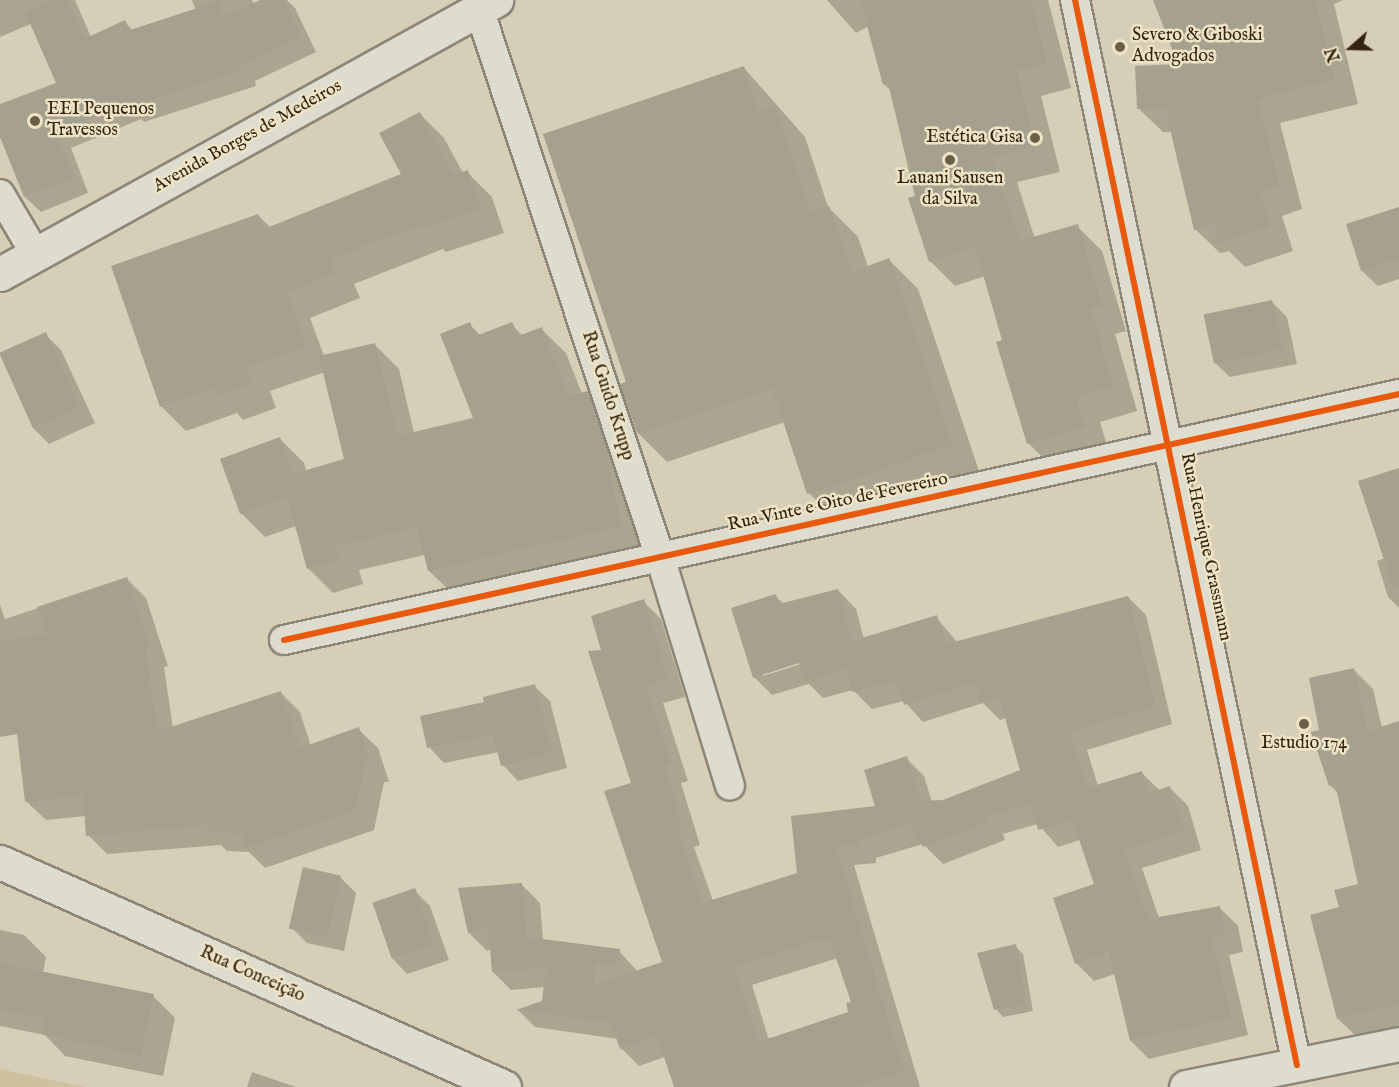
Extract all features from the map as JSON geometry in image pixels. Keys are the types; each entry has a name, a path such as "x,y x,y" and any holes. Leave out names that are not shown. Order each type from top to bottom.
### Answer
{"main road":[{"name":"Avenida Borges de Medeiros","path":"0,274 487,4"},
{"name":"Rua Conceição","path":"0,862 459,1078 504,1087"},
{"path":"1186,1087 1399,1044"}],"street":[{"name":"Rua Henrique Grassmann","path":"1075,0 1297,1065"},
{"name":"Rua Guido Krupp","path":"487,4 730,786"},
{"path":"0,194 36,255"},
{"name":"Rua Vinte e Oito de Fevereiro","path":"284,640 1399,394"}],"shaded area":[{"path":"0,1069 85,1087 0,1087"}],"building":[{"path":"53,0 67,0 84,39 125,20 130,30 219,1 224,16 260,0 285,0 301,36 240,65 242,70 128,107 126,103 56,133 74,177 24,197 0,137 0,104 56,83 25,12"},
{"path":"860,0 1030,0 1047,63 1017,71 1035,147 992,157 1019,241 1078,224 1102,306 1091,309 1113,386 1076,397 1085,427 1027,444 996,342 1002,340 975,247 929,262 908,198 915,196 888,83 883,85"},
{"path":"1153,0 1315,0 1335,80 1257,99 1279,185 1259,192 1270,227 1219,243 1214,224 1194,230 1165,108 1137,109 1135,66 1178,64"},
{"path":"744,66 759,112 776,107 811,212 829,206 852,272 889,258 952,445 807,494 772,388 637,433 620,384 626,382 543,134"},
{"path":"420,112 453,175 468,170 480,208 420,228 419,225 331,259 336,273 287,293 305,346 246,367 252,384 217,396 214,388 160,407 111,266 258,214 264,229 401,174 379,133"},
{"path":"1399,207 1399,259 1361,271 1346,224"},
{"path":"1272,300 1282,349 1214,363 1204,315"},
{"path":"470,322 476,336 512,322 518,336 542,327 568,396 588,391 605,444 621,526 428,571 417,527 336,546 340,560 307,569 287,497 240,514 220,459 280,437 293,474 344,459 319,356 375,343 397,436 473,418 440,334"},
{"path":"46,332 79,407 33,428 0,352"},
{"path":"1399,468 1399,586 1393,587 1358,481"},
{"path":"127,577 150,647 145,648 158,731 281,691 300,748 359,727 371,763 365,763 355,811 244,849 246,834 207,832 207,825 86,836 83,795 25,802 17,734 0,737 0,642 46,634 37,607"},
{"path":"838,589 852,641 937,615 946,644 1128,596 1155,706 1070,732 1087,788 1142,771 1148,793 1170,786 1184,831 1125,850 1148,919 1220,906 1225,934 1212,937 1231,1017 1130,1041 1109,952 1075,964 1053,898 1094,884 1072,819 1038,830 1031,804 986,816 987,822 923,847 910,824 858,840 859,845 836,847 904,1072 855,1087 674,1087 657,1036 620,1049 611,1023 516,1010 542,1001 546,968 492,972 488,927 468,933 458,888 522,883 527,937 620,949 620,963 596,964 593,985 662,962 604,791 631,783 588,651 601,650 591,616 644,599 668,679 646,685 671,763 664,765 683,827 677,829 702,903 797,873 791,816 875,806 864,770 907,756 921,801 943,800 1020,770 999,697 980,702 975,683 904,705 896,681 852,692 847,669 804,681 799,663 753,678 731,608 776,594 779,604","holes":["829,937 851,1002 846,1003 848,1012 758,1042 735,967"]},
{"path":"1354,668 1368,731 1399,721 1399,1004 1337,1019 1310,915 1339,907 1334,890 1358,884 1335,784 1329,786 1311,732 1319,730 1309,678"},
{"path":"535,684 552,752 501,766 493,735 427,748 420,716 484,702 483,697"},
{"path":"303,867 341,876 327,937 289,928"},
{"path":"415,888 434,944 392,958 372,903"},
{"path":"1016,944 1026,1004 994,1010 977,953"},
{"path":"0,963 154,994 141,1055 41,1034 45,1019 0,1009"}],"cycle path":[{"path":"1075,0 1297,1065"},
{"path":"284,640 1399,394"}],"place":[{"name":"Severo & Giboski Advogados","path":"1120,47"},
{"name":"EEI Pequenos Travessos","path":"35,121"},
{"name":"Estética Gisa","path":"1035,138"},
{"name":"Lauani Sausen da Silva","path":"950,160"},
{"name":"Estudio 174","path":"1304,724"}]}
